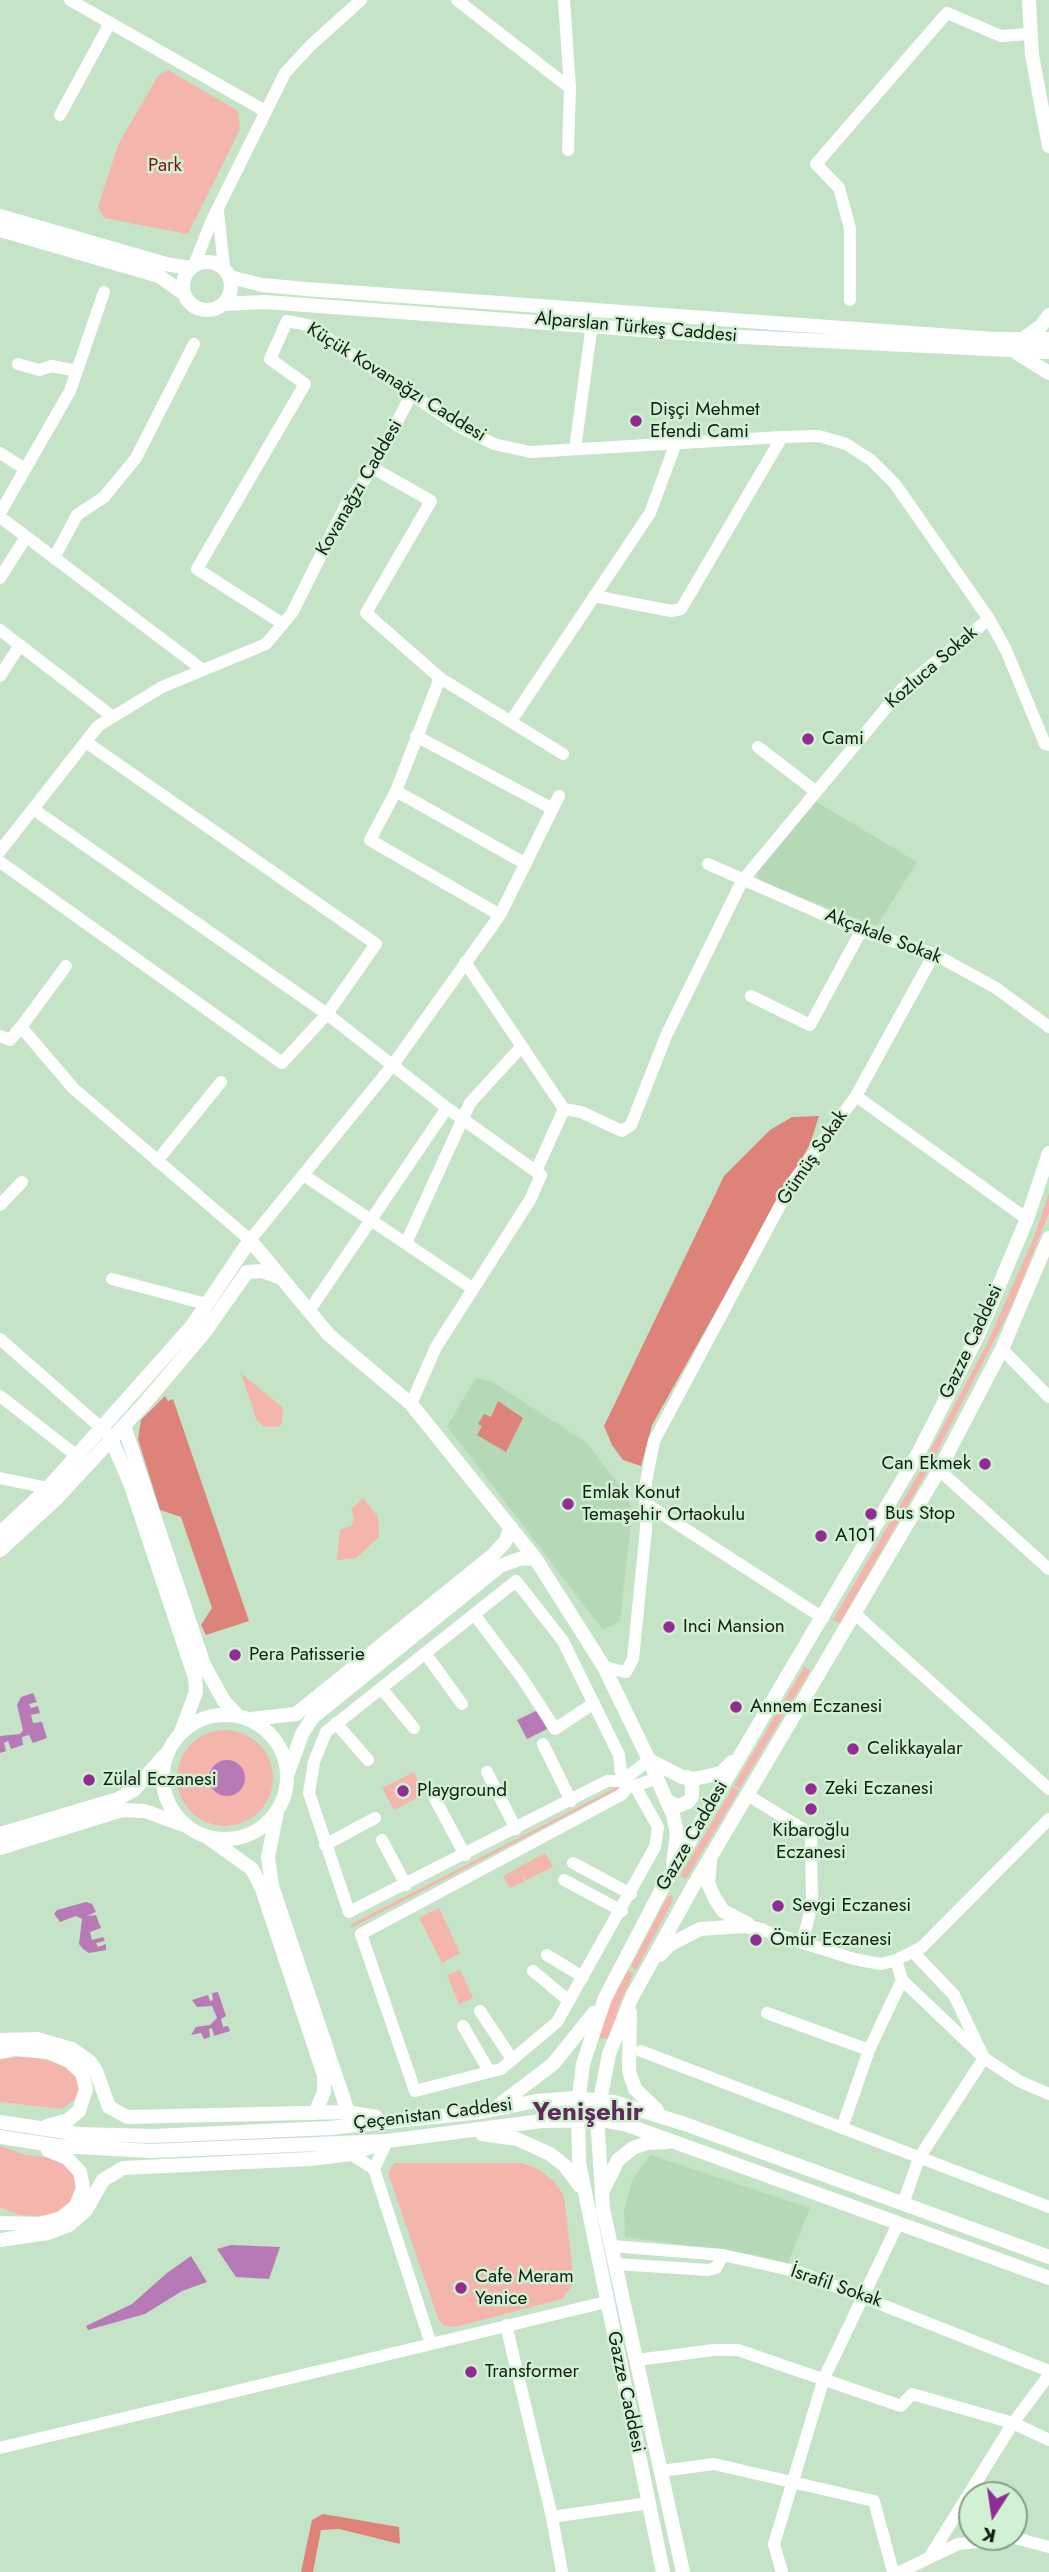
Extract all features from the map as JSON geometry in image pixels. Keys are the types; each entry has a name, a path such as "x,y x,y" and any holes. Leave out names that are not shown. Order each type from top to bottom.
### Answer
{"main road":[{"path":"1029,0 1030,34 1049,146"},
{"path":"0,216 166,264 192,266 209,261 227,272 231,289 223,304 217,308 200,309 159,276 0,230"},
{"path":"183,293 184,276 192,266"},
{"name":"Alparslan Türkeş Caddesi","path":"227,272 285,288 1019,346 1049,352"},
{"name":"Alparslan Türkeş Caddesi","path":"223,304 265,302 592,324 722,336 1019,346 1049,339"},
{"path":"1049,315 1019,346 1049,373"},
{"name":"Gazze Caddesi","path":"663,2572 579,2163 578,2119 583,2064 605,1998 673,1870 919,1452 979,1333 1027,1219 1049,1153"},
{"name":"Gazze Caddesi","path":"683,2572 601,2195 597,2120 609,2054 649,1966 939,1470 1046,1258 1049,1238"},
{"path":"0,1533 48,1488 192,1326 250,1240 329,1335 411,1404 535,1558 604,1667 657,1778 677,1834 673,1870"},
{"path":"235,1262 247,1272 262,1271 282,1278"},
{"path":"0,1550 57,1499 124,1426 204,1333 247,1272"},
{"path":"124,1426 204,1665 223,1701 272,1736 283,1753 288,1773"},
{"path":"0,1834 118,1799 134,1790 169,1751 180,1734 196,1692 195,1678 130,1483 111,1439"},
{"path":"180,1734 197,1722 217,1715 245,1718 296,1714 493,1555 505,1542 511,1527"},
{"path":"348,2112 272,1886 268,1857 278,1811 286,1793 288,1773 302,1734 313,1717 500,1566 519,1559 535,1558"},
{"path":"649,1760 687,1777 705,1779 721,1773 753,1735"},
{"path":"169,1751 163,1772 165,1792 173,1811 188,1826"},
{"path":"667,1801 678,1806 688,1802 692,1797 692,1784 687,1777"},
{"path":"0,1848 122,1810 145,1811 188,1826 252,1870 262,1889 324,2075 324,2092 315,2113"},
{"path":"206,1836 226,1839 246,1836 264,1826 278,1811"},
{"path":"711,1857 708,1882 714,1897 733,1918 762,1930"},
{"path":"649,1966 669,1945 700,1929 744,1926 762,1930"},
{"path":"492,2110 534,2081 553,2064 605,1998"},
{"path":"631,2001 629,2071 635,2089 656,2109 680,2122"},
{"path":"0,2040 37,2039 72,2049 90,2062 96,2071 109,2107 127,2117 348,2112 395,2121"},
{"path":"0,2052 26,2049 60,2056 77,2066 86,2081 83,2104 73,2116 59,2124 27,2127"},
{"name":"Çeçenistan Caddesi","path":"0,2122 79,2134 153,2136 330,2127 492,2110 536,2101 601,2101 642,2109 680,2122 1049,2257"},
{"name":"Çeçenistan Caddesi","path":"0,2137 23,2142 150,2151 387,2141 578,2119 597,2120 627,2125 1049,2278"},
{"path":"458,2132 502,2136 535,2146 565,2166 584,2194"},
{"path":"0,2240 48,2233 69,2225 86,2210 103,2180 115,2171 132,2166 310,2159 351,2154 387,2141"},
{"path":"0,2223 31,2225 53,2220 71,2211 81,2195 82,2176 74,2163 23,2142"},
{"path":"601,2195 610,2171 633,2148 648,2143 680,2144"}],"street":[{"path":"70,0 265,111"},
{"path":"192,266 208,227 285,73 311,45 361,0"},
{"path":"457,0 570,88"},
{"path":"564,0 570,88 568,150"},
{"path":"850,300 850,228 839,188 816,164 947,13 1001,36 1030,34"},
{"path":"60,115 110,23"},
{"path":"218,211 227,272"},
{"path":"104,292 70,391 0,515 203,670"},
{"name":"Küçük Kovanağzı Caddesi","path":"283,624 197,569 305,384 270,359 287,321 308,325 460,427 494,444 530,452 782,436 819,436 846,444 871,460 895,484 989,619 1006,650 1045,744 1049,745"},
{"path":"575,449 592,324"},
{"path":"54,558 77,515 104,497 136,458 194,344"},
{"path":"18,364 38,370 52,366 77,371"},
{"name":"Kovanağzı Caddesi","path":"0,851 98,726 162,687 266,644 292,613 346,505 373,468 412,393"},
{"path":"594,596 671,611 681,609 782,436"},
{"path":"511,721 650,513 677,443"},
{"path":"0,453 25,469"},
{"path":"373,468 431,501 366,613 440,678 564,754"},
{"path":"0,578 26,537"},
{"name":"Kozluca Sokak","path":"564,1109 581,1112 622,1131 631,1125 666,1036 742,881 901,690 989,619"},
{"path":"0,630 113,718"},
{"path":"0,676 20,645"},
{"path":"440,678 396,791 370,840 500,915"},
{"path":"416,736 551,808"},
{"path":"0,862 282,1063 327,1014 376,944 86,742"},
{"path":"758,747 815,791"},
{"path":"396,791 526,864"},
{"path":"21,1027 73,1088 250,1240 305,1176 392,1066 500,915 559,796"},
{"path":"33,809 327,1014 447,1108 541,1175 530,1200 436,1347 411,1404"},
{"name":"Akçakale Sokak","path":"708,864 861,931 934,954 996,988 1049,1027"},
{"path":"751,996 810,1025 861,931"},
{"name":"Gümüş Sokak","path":"604,1667 626,1672 633,1658 646,1529 648,1462 654,1441 792,1183 856,1096 934,954"},
{"path":"465,962 564,1109 536,1171"},
{"path":"0,1052 5,1038 21,1027 66,966"},
{"path":"406,1243 461,1118 470,1103 522,1046"},
{"path":"157,1161 221,1082"},
{"path":"856,1096 1027,1219"},
{"path":"309,1311 447,1108"},
{"path":"305,1176 472,1288"},
{"path":"0,1205 22,1182"},
{"path":"112,1279 206,1304"},
{"path":"0,1339 102,1426 111,1439"},
{"path":"1002,1349 1049,1396"},
{"path":"0,1396 77,1456"},
{"path":"939,1470 1049,1569"},
{"path":"0,1478 48,1488"},
{"path":"645,1503 823,1618"},
{"path":"629,1784 607,1781 349,1912 309,1793 318,1752 326,1732 516,1581 563,1641 619,1755 629,1784 658,1827 655,1847 631,1894 557,2022 500,2068 415,2091 361,1934 629,1784 657,1778"},
{"path":"854,1613 1049,1789"},
{"path":"474,1614 522,1678 555,1729 594,1703"},
{"path":"425,1653 462,1704"},
{"path":"381,1688 414,1728"},
{"path":"336,1723 368,1760"},
{"path":"543,1744 571,1801"},
{"path":"629,1784 649,1760"},
{"path":"487,1772 516,1829"},
{"path":"749,1796 811,1833 812,1905 802,1943"},
{"path":"435,1799 465,1855"},
{"path":"326,1845 375,1818"},
{"path":"762,1930 881,1964 896,1960 922,1947 1049,1819"},
{"path":"383,1840 406,1885"},
{"path":"573,1863 631,1894"},
{"path":"564,1880 622,1910"},
{"path":"913,1952 954,1995 984,2058"},
{"path":"547,1955 583,1978"},
{"path":"896,1960 902,1980 984,2058 1018,2081 1049,2094"},
{"path":"533,1971 569,2001"},
{"path":"842,2128 869,2050 902,1980"},
{"path":"480,2011 512,2059"},
{"path":"767,2013 869,2050"},
{"path":"463,2026 489,2071"},
{"path":"641,2051 1049,2207"},
{"path":"903,2204 919,2158 984,2058"},
{"path":"374,2169 387,2141"},
{"path":"351,2154 374,2169 431,2344"},
{"path":"782,2572 774,2544 824,2378 898,2224"},
{"name":"İsrafil Sokak","path":"611,2246 723,2255 799,2272 862,2295 1049,2373"},
{"path":"616,2264 708,2270 721,2262 723,2255"},
{"path":"0,2448 606,2302"},
{"path":"506,2325 552,2516 562,2572"},
{"path":"637,2360 738,2350 901,2406 912,2394 1013,2423 1049,2440"},
{"path":"929,2558 1013,2423 1049,2373"},
{"path":"661,2471 714,2464 874,2501 893,2572"},
{"path":"552,2516 649,2503"},
{"path":"900,2572 958,2544 1015,2538 1049,2547"}],"shaded area":[{"path":"815,801 917,862 877,926 761,882 757,873"},
{"path":"819,1116 810,1144 652,1425 641,1466 623,1460 612,1445 604,1426 724,1176 770,1130 792,1117"},
{"name":"Emlak Konut Temaşehir Ortaokulu","path":"476,1378 493,1382 587,1443 627,1495 632,1513 620,1621 603,1630 447,1426"},
{"path":"165,1396 168,1401 173,1399 249,1621 206,1635 201,1625 212,1608 181,1517 160,1510 138,1439 141,1420"},
{"path":"498,1401 523,1418 506,1452 477,1435 482,1426 478,1424 484,1414 491,1417"},
{"path":"33,1693 37,1702 29,1704 31,1708 38,1706 40,1713 31,1715 33,1723 42,1722 47,1738 33,1743 29,1735 22,1737 23,1745 11,1749 8,1741 4,1743 6,1751 0,1753 0,1736 20,1734 23,1730 17,1705 21,1697"},
{"path":"538,1710 547,1729 527,1739 517,1720"},
{"path":"227,1760 240,1765 245,1778 240,1791 227,1796 214,1791 209,1778 214,1765"},
{"path":"86,1902 92,1904 96,1912 87,1916 96,1915 101,1928 90,1932 92,1940 103,1937 105,1941 96,1943 98,1947 106,1944 106,1950 89,1953 83,1949 79,1944 82,1919 76,1916 60,1922 54,1914 57,1910"},
{"path":"218,1992 226,2016 221,2019 223,2027 228,2026 230,2031 214,2036 212,2028 209,2029 210,2037 204,2039 201,2033 191,2035 196,2027 210,2025 217,2018 212,2006 197,2007 192,2000 208,1995 210,2001 213,2000 212,1993"},
{"path":"651,2155 810,2208 787,2265 756,2255 625,2237 624,2211 633,2178"},
{"path":"231,2245 280,2247 269,2279 236,2277 217,2249"},
{"path":"191,2256 207,2282 182,2291 145,2314 88,2330 86,2326 132,2304"},
{"path":"323,2514 399,2527 400,2544 339,2529 321,2530 313,2572 301,2572 312,2520"}],"green space":[{"name":"Park","path":"168,70 238,111 240,129 188,234 104,218 98,207 118,145 158,76"},
{"path":"1049,1193 1049,1213 1012,1306 929,1467 923,1464 986,1346 1034,1237"},
{"path":"241,1373 283,1408 279,1427 265,1427 257,1421"},
{"path":"923,1466 928,1470 840,1623 833,1620"},
{"path":"363,1498 378,1517 379,1537 356,1558 337,1560 340,1530 352,1525 354,1517 351,1509"},
{"path":"805,1666 810,1671 740,1788 734,1785"},
{"path":"225,1730 243,1734 259,1744 269,1760 273,1778 269,1796 259,1812 243,1822 225,1826 207,1822 191,1812 181,1796 177,1778 181,1760 191,1744 207,1734"},
{"name":"Playground","path":"414,1772 424,1794 394,1810 382,1788"},
{"path":"623,1784 624,1786 351,1928 350,1925"},
{"path":"733,1787 739,1791 686,1879 680,1876"},
{"path":"545,1853 553,1867 526,1880 520,1870 525,1881 510,1888 503,1876"},
{"path":"672,1895 673,1900 636,1970 631,1966 667,1897"},
{"path":"439,1908 460,1953 442,1963 419,1918"},
{"path":"460,1970 473,1998 459,2004 447,1975"},
{"path":"628,1970 633,1974 618,2008 612,2040 592,2037"},
{"path":"24,2056 71,2065 81,2080 78,2097 62,2109 0,2102 0,2060"},
{"path":"0,2146 26,2155 63,2159 73,2164 80,2201 54,2214 37,2216 19,2215 0,2207"},
{"path":"394,2163 522,2163 538,2169 554,2181 564,2196 574,2283 562,2299 455,2327 445,2326 439,2321 388,2173"}],"place":[{"name":"Dişçi Mehmet Efendi Cami","path":"636,421"},
{"name":"Cami","path":"808,739"},
{"name":"Can Ekmek","path":"985,1464"},
{"name":"Emlak Konut Temaşehir Ortaokulu","path":"568,1504"},
{"name":"Bus Stop","path":"871,1514"},
{"name":"A101","path":"821,1536"},
{"name":"Inci Mansion","path":"669,1627"},
{"name":"Pera Patisserie","path":"235,1655"},
{"name":"Annem Eczanesi","path":"736,1707"},
{"name":"Celikkayalar","path":"853,1749"},
{"name":"Zülal Eczanesi","path":"89,1780"},
{"name":"Zeki Eczanesi","path":"811,1789"},
{"name":"Playground","path":"403,1791"},
{"name":"Kibaroğlu Eczanesi","path":"811,1809"},
{"name":"Sevgi Eczanesi","path":"778,1906"},
{"name":"Ömür Eczanesi","path":"756,1940"},
{"name":"Cafe Meram Yenice","path":"461,2288"},
{"name":"Transformer","path":"471,2372"}],"district":[{"name":"Yenişehir","path":"588,2114"}]}
